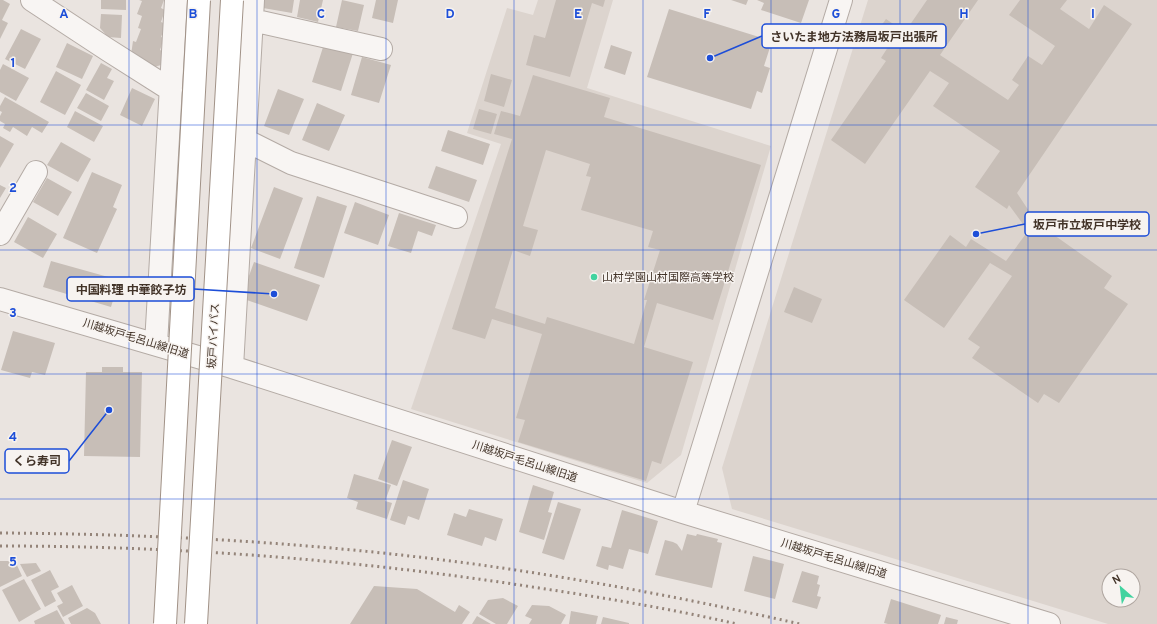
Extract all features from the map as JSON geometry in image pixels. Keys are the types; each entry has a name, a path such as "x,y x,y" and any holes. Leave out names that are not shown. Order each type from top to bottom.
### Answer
{"highway":[{"path":"165,624 199,0"},
{"name":"坂戸バイパス","path":"196,624 232,0"}],"street":[{"path":"32,0 171,90"},
{"path":"156,344 176,0"},
{"path":"683,512 841,0"},
{"path":"232,367 252,10 381,49"},
{"path":"245,140 291,163 456,217"},
{"path":"0,234 36,172"},
{"name":"川越坂戸毛呂山線旧道","path":"0,299 232,367 683,512 1049,624"}],"shaded area":[{"name":"山村学園山村国際高等学校","path":"538,0 613,0 587,88 771,146 681,455 647,483 411,409 501,144 467,133 507,8 533,15"},
{"path":"868,0 1157,0 1157,624 1108,624 732,509 722,468"}],"building":[{"path":"0,0 10,4 2,20 8,23 0,39"},
{"path":"101,0 126,0 126,10 101,9"},
{"path":"139,0 164,0 161,8 165,10 161,22 166,24 161,37 164,38 160,50 164,52 161,65 154,67 131,55 133,41 136,42 141,29 138,28 142,16 137,14 142,1"},
{"path":"264,0 294,0 292,13 263,8"},
{"path":"300,0 323,0 318,22 297,17"},
{"path":"342,0 364,5 358,31 336,27"},
{"path":"376,0 398,0 393,23 372,18"},
{"path":"556,0 605,0 603,7 592,3 570,77 526,65 534,35 545,38"},
{"path":"731,0 748,0 746,5"},
{"path":"757,0 809,0 801,23 761,10 764,3"},
{"path":"927,0 978,0 940,55 1008,100 1019,85 1012,80 1028,56 1042,65 1055,46 1009,15 1020,0 1067,0 1060,9 1089,29 1104,5 1132,24 1017,193 1037,223 1112,276 1104,288 1128,304 1059,403 1044,394 1038,403 972,358 980,347 968,339 1012,276 990,263 944,328 904,300 950,235 966,247 971,239 1006,261 1028,231 1009,205 1007,209 975,187 1000,151 933,106 949,83 930,71 865,164 831,140 886,61 881,58 890,44 876,33 886,19 905,32"},
{"path":"669,9 772,41 764,66 770,68 762,93 757,91 751,109 647,77"},
{"path":"101,14 122,15 121,38 108,37 100,28"},
{"path":"21,29 41,39 25,69 5,59"},
{"path":"67,43 93,56 82,79 56,67"},
{"path":"324,44 353,53 341,91 312,82"},
{"path":"611,45 632,52 625,75 604,68"},
{"path":"362,57 391,65 379,103 351,95"},
{"path":"101,63 112,69 107,78 114,81 104,100 86,90"},
{"path":"3,64 29,78 16,101 0,92 0,70"},
{"path":"56,71 81,85 65,115 40,102"},
{"path":"491,74 512,80 504,107 484,101"},
{"path":"533,75 610,98 604,117 761,165 713,320 657,303 644,347 693,362 661,464 652,461 646,481 518,442 525,420 516,418 542,334 492,319 485,339 452,329 512,139 494,134 501,111 520,116","holes":["546,150 590,164 586,176 591,177 581,210 653,231 648,247 660,250 644,300 647,300 634,344 547,317 545,324 495,308 513,250 530,256 538,230 523,226"]},
{"path":"132,88 155,99 142,126 120,115"},
{"path":"278,89 304,99 289,135 264,126"},
{"path":"86,93 109,106 101,121 77,108"},
{"path":"5,97 49,122 42,133 32,127 27,136 13,127 10,132 3,128 5,124 0,121 2,112 0,111 0,106"},
{"path":"317,103 345,115 329,151 302,140"},
{"path":"479,109 497,114 491,134 473,129"},
{"path":"75,111 103,126 94,142 67,127"},
{"path":"448,130 490,144 483,165 441,151"},
{"path":"0,136 14,144 0,168"},
{"path":"61,142 91,159 78,182 47,165"},
{"path":"436,166 477,180 469,202 428,188"},
{"path":"92,172 122,185 113,207 117,209 97,253 63,238"},
{"path":"47,178 72,192 58,216 33,202"},
{"path":"0,185 6,188 0,198"},
{"path":"274,187 303,198 280,259 251,248"},
{"path":"317,196 347,206 324,278 294,268"},
{"path":"355,202 389,215 378,245 344,233"},
{"path":"399,213 436,225 432,236 418,231 411,253 388,246"},
{"path":"28,217 57,234 43,258 14,242"},
{"path":"51,261 119,280 111,307 43,287"},
{"path":"254,262 320,285 307,321 241,298"},
{"path":"794,287 822,299 812,323 784,312"},
{"path":"13,331 55,343 45,375 32,372 30,378 1,370"},
{"path":"102,367 123,367 123,372 142,372 140,457 84,456 86,372 102,372"},
{"path":"392,440 412,447 397,486 378,479"},
{"path":"354,474 391,485 385,501 392,503 387,519 356,509 358,502 347,498"},
{"path":"403,480 429,489 419,520 408,516 405,525 390,520"},
{"path":"533,485 554,492 548,512 552,513 544,540 519,532"},
{"path":"558,502 581,509 564,560 542,553"},
{"path":"469,509 503,519 496,541 485,537 482,546 447,535 454,513 466,517"},
{"path":"622,510 658,521 648,554 629,549 623,569 609,565 608,570 596,566 602,546 611,548"},
{"path":"687,534 696,536 697,534 718,539 717,542 722,543 712,588 655,575 665,540 677,544 682,551"},
{"path":"753,556 784,564 775,599 744,591"},
{"path":"0,561 15,561 22,576 0,587"},
{"path":"36,563 41,571 27,577 20,564"},
{"path":"50,570 59,587 51,591 56,601 45,607 31,580"},
{"path":"802,571 819,576 817,584 820,585 817,596 821,597 817,609 792,602"},
{"path":"24,579 41,609 19,622 2,590"},
{"path":"72,585 83,606 63,617 57,606 63,603 57,593"},
{"path":"374,586 417,589 455,612 459,605 470,612 462,624 350,624"},
{"path":"503,598 518,606 507,624 496,624 479,614 488,600"},
{"path":"891,599 941,615 938,624 884,623"},
{"path":"532,605 549,606 566,615 561,624 529,624 532,619 525,616"},
{"path":"87,608 95,613 101,624 71,624 68,618"},
{"path":"57,610 65,624 35,624 34,621"},
{"path":"571,611 598,616 596,624 569,624"},
{"path":"477,616 491,624 472,624"},
{"path":"603,617 629,623 629,624 601,624"},
{"path":"946,617 958,620 957,624 944,624"}],"railway":[{"path":"0,533 121,535 241,541 301,545 421,557 601,584 800,624"},
{"path":"0,546 203,552 338,562 472,578 564,592 663,609 737,624"}],"place":[{"name":"さいたま地方法務局坂戸出張所","path":"710,58"},
{"name":"坂戸市立坂戸中学校","path":"976,234"},
{"name":"山村学園山村国際高等学校","path":"594,277"},
{"name":"中国料理 中華餃子坊","path":"274,294"},
{"name":"くら寿司","path":"109,410"}]}
